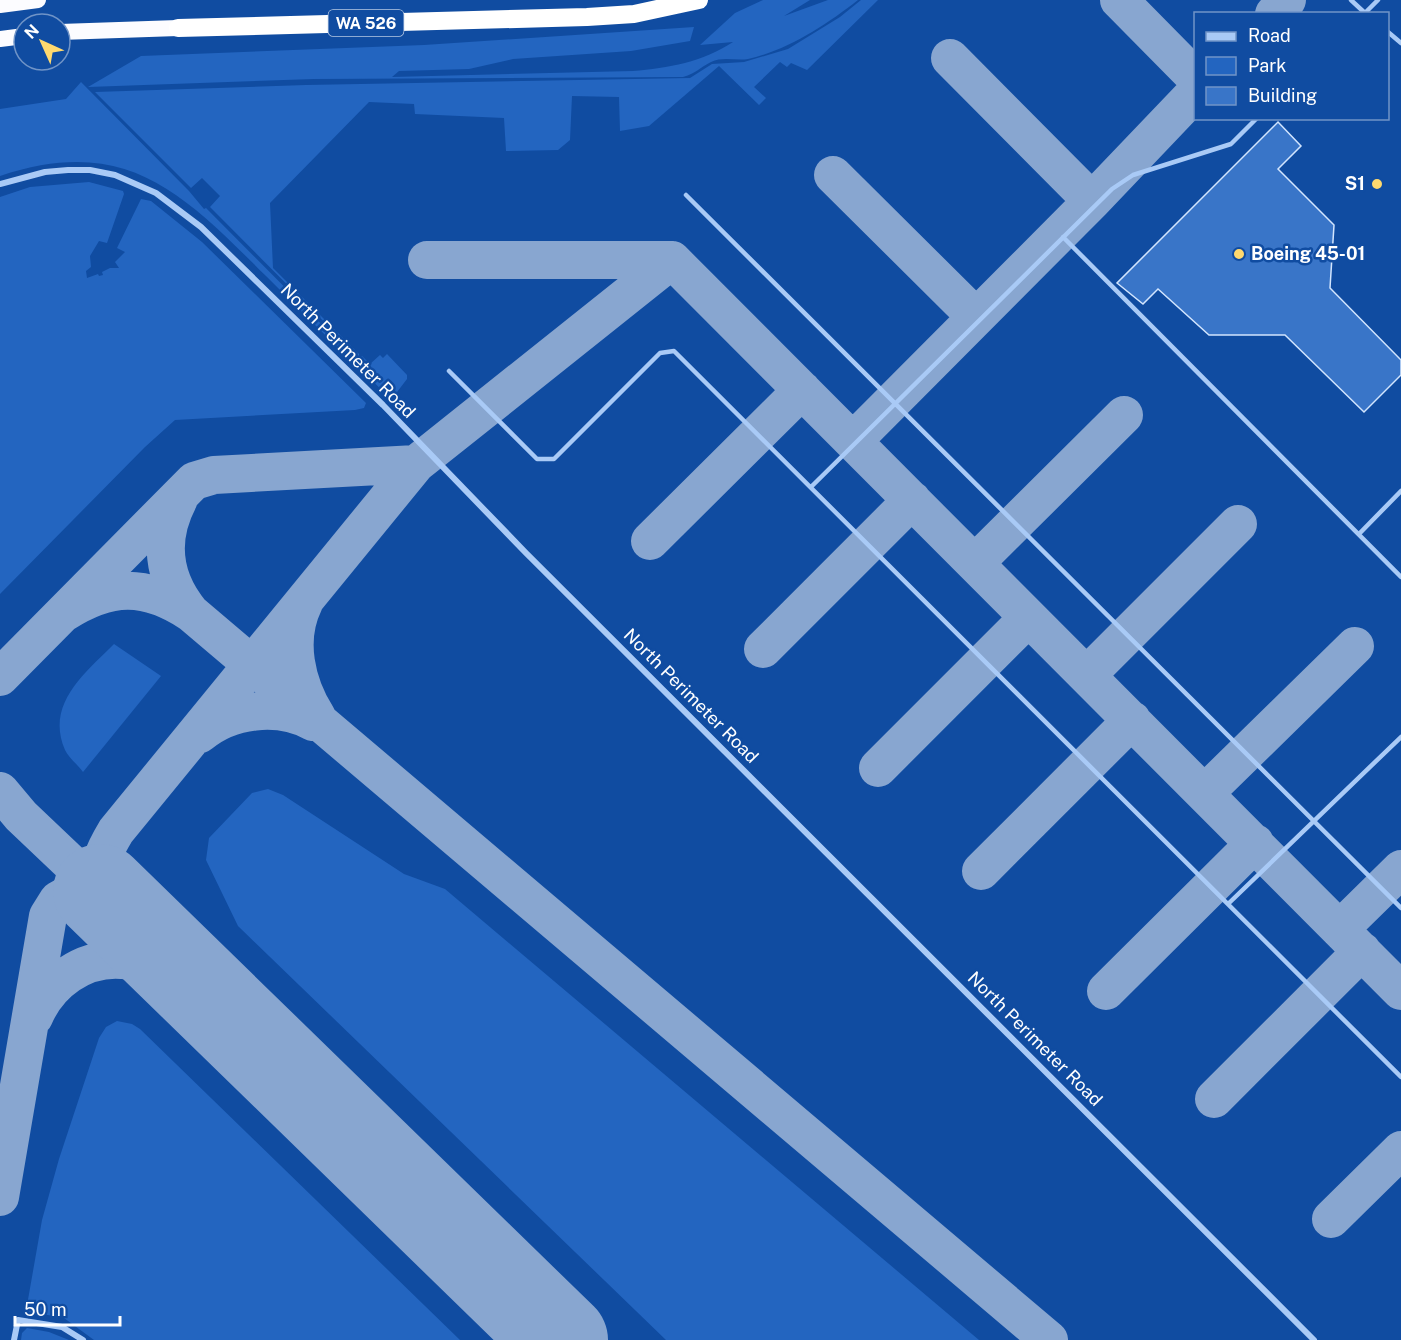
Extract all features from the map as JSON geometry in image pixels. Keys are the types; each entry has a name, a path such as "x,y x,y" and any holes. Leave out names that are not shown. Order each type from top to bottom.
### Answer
{"highway":[{"path":"0,5 38,0"},
{"name":"WA 526","path":"72,32 587,17 634,14 699,0"}],"street":[{"name":"North Perimeter Road","path":"0,184 45,172 68,170 90,170 115,175 156,193 201,227 383,405 526,553 1314,1340"},
{"path":"14,1340 18,1320 62,1327 83,1340"}],"lane":[{"path":"1351,0 1364,12"},
{"path":"1366,12 1377,0"},
{"path":"1389,33 1401,43"},
{"path":"811,487 1112,189 1133,175 1231,144 1255,120"},
{"path":"686,195 1401,908"},
{"path":"1063,237 1401,577"},
{"path":"449,371 537,459 554,459 660,353 674,351 1401,1077"},
{"path":"1359,534 1401,491"},
{"path":"1228,904 1401,737"}],"green space":[{"path":"763,0 810,0 784,16 828,0 858,0 820,27 778,50 748,59 716,60 683,77 314,79 88,87 141,56 424,45 694,27 690,41 631,51 513,59 469,69 399,71 392,77 646,70 685,63 722,49 733,42 700,45 735,13"},
{"path":"861,0 878,0 807,70 791,63 787,67 780,62 754,87 766,98 759,105 719,66 649,126 620,131 619,97 572,96 570,140 558,150 506,151 504,118 415,114 414,104 369,102 270,203 273,268 359,354 359,357 210,207 220,196 202,178 191,188 95,92 306,85 690,78 712,64 744,62 788,49 840,17"},
{"path":"81,82 204,209 206,208 357,360 362,356 370,364 380,355 383,358 387,354 407,375 407,379 394,396 387,395 207,219 149,179 118,167 83,162 44,165 0,176 0,109 66,99"},
{"path":"89,182 123,191 124,194 107,243 99,241 90,256 91,267 86,271 87,278 98,274 103,275 102,272 110,268 119,268 115,262 125,252 117,248 141,199 151,201 202,242 366,403 364,408 355,410 175,420 145,447 0,594 0,197 30,187"},
{"path":"114,644 161,676 83,772 65,750 60,733 60,718 64,704 80,678"},
{"path":"268,789 283,795 404,874 445,889 979,1340 666,1340 238,926 206,860 209,838 252,793"},
{"path":"117,1021 132,1024 140,1029 460,1340 94,1340 64,1318 26,1311 42,1220 59,1159 99,1038 106,1027"},
{"path":"27,1328 49,1332 69,1340 21,1340 22,1333"}],"building":[{"name":"Boeing 45-01","path":"1278,122 1301,146 1278,169 1334,225 1330,288 1401,360 1401,375 1364,412 1285,335 1209,335 1158,289 1143,304 1117,283"}],"taxiway":[{"path":"1119,0 1194,76"},
{"path":"1276,12 1287,0"},
{"path":"950,58 1092,201"},
{"path":"853,441 1092,201 1194,94"},
{"path":"833,175 976,317"},
{"path":"427,260 672,260"},
{"path":"100,891 102,860 116,831 416,464 672,260 1401,991"},
{"path":"650,541 802,390"},
{"path":"975,563 1124,415"},
{"path":"0,677 194,481 214,475 416,464"},
{"path":"179,499 168,529 166,558 174,586 191,613"},
{"path":"763,649 912,500"},
{"path":"1087,675 1238,524"},
{"path":"64,613 97,597 112,592 128,591 158,596 191,613 1049,1340"},
{"path":"304,603 295,632 296,662 304,690 317,717"},
{"path":"878,768 1028,618"},
{"path":"1205,793 1355,646"},
{"path":"200,734 225,719 255,712 285,712 313,722"},
{"path":"981,871 1132,720"},
{"path":"0,791 21,816 100,891"},
{"path":"1106,991 1255,843"},
{"path":"1340,929 1401,869"},
{"path":"0,1197 48,916 58,900 76,890 88,893 100,891"},
{"path":"1214,1099 1362,951"},
{"path":"34,1017 40,1004 69,974 81,967 108,960 140,963 194,983"},
{"path":"1331,1219 1401,1150"}],"runway":[{"path":"100,891 561,1340"}],"place":[{"name":"S1","path":"1377,184"},
{"name":"Boeing 45-01","path":"1239,254"}]}
